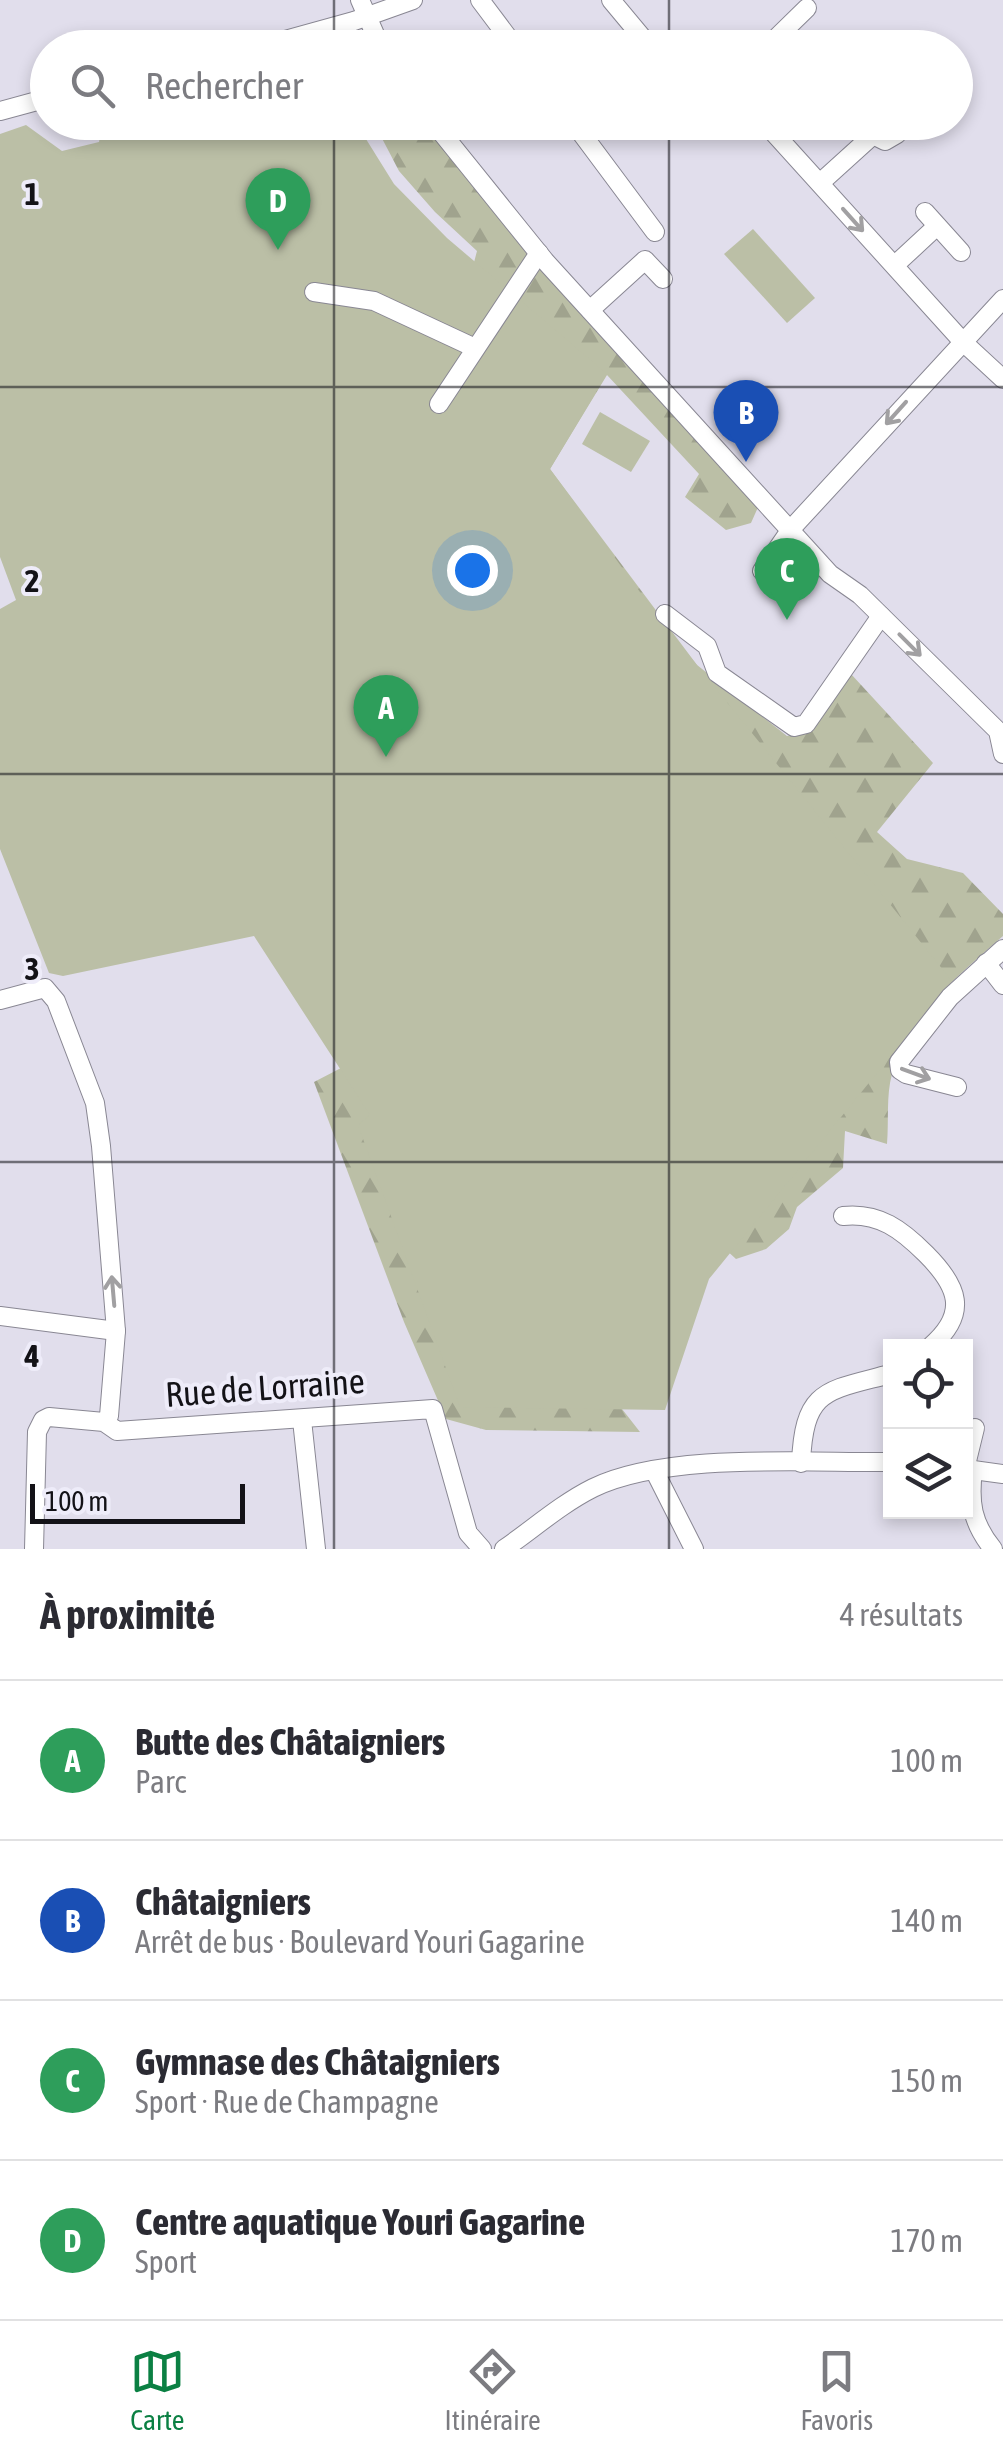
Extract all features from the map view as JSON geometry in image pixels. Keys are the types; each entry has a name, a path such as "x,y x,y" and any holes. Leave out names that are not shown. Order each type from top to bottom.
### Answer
{"street":[{"path":"304,30 363,8 412,0"},
{"path":"480,0 502,30"},
{"path":"611,0 636,30"},
{"path":"785,30 808,8"},
{"path":"0,111 30,102"},
{"path":"447,140 538,253 830,574 860,595 998,732 1003,754"},
{"path":"586,140 655,232"},
{"path":"781,140 963,342 1003,379"},
{"path":"820,183 861,140"},
{"path":"895,265 931,219 961,252"},
{"path":"439,404 538,253"},
{"path":"590,310 645,260 662,279"},
{"path":"314,292 374,301 475,348"},
{"path":"762,571 790,529 1003,299"},
{"path":"665,614 706,646 717,673 794,727 806,724 881,616"},
{"path":"957,1087 900,1070 899,1062 950,996 1003,950"},
{"path":"986,963 1003,985"},
{"path":"0,1000 46,988 56,1002 95,1103 116,1331 109,1416 104,1422"},
{"path":"843,1216 857,1214 884,1220 905,1232 947,1274 956,1306 952,1324 938,1339"},
{"path":"0,1316 116,1331"},
{"path":"801,1463 803,1426 817,1401 847,1383 883,1375"},
{"name":"Rue de Lorraine","path":"34,1549 38,1426 43,1420 60,1416 104,1422 117,1431 433,1409 468,1534 482,1549"},
{"path":"302,1420 316,1549"},
{"path":"973,1439 975,1428"},
{"path":"504,1549 596,1486 654,1470 695,1464 883,1462"},
{"path":"973,1469 1003,1474"},
{"path":"654,1470 694,1549"},
{"path":"973,1516 993,1549"}],"green space":[{"path":"26,125 30,128 30,140 47,140 62,151 99,142 367,140 394,184 447,238 607,374 550,469 659,618 952,981 709,1279 665,1410 460,1407 358,1125 370,1115 254,936 63,976 49,973 0,849 0,609 16,600 0,557 0,134"},
{"path":"383,140 438,140 544,269 759,505 751,523 726,530 685,497 699,474 607,375 550,469 697,665 787,736 813,729 851,674 933,763 877,832 907,859 963,873 1003,914 1003,936 937,998 899,1053 889,1091 887,1144 845,1131 843,1168 797,1207 789,1229 766,1249 736,1259 724,1248 608,1391 640,1432 486,1430 446,1419 404,1322 314,1082 341,1068 285,981 477,251 399,171"},
{"path":"753,229 815,298 787,323 724,254"},
{"path":"600,412 650,441 631,472 582,444"}],"place":[{"name":"Centre aquatique Youri Gagarine","path":"278,250"},
{"name":"Châtaigniers","path":"746,462"},
{"name":"Gymnase des Châtaigniers","path":"787,620"},
{"name":"Butte des Châtaigniers","path":"386,757"}]}
